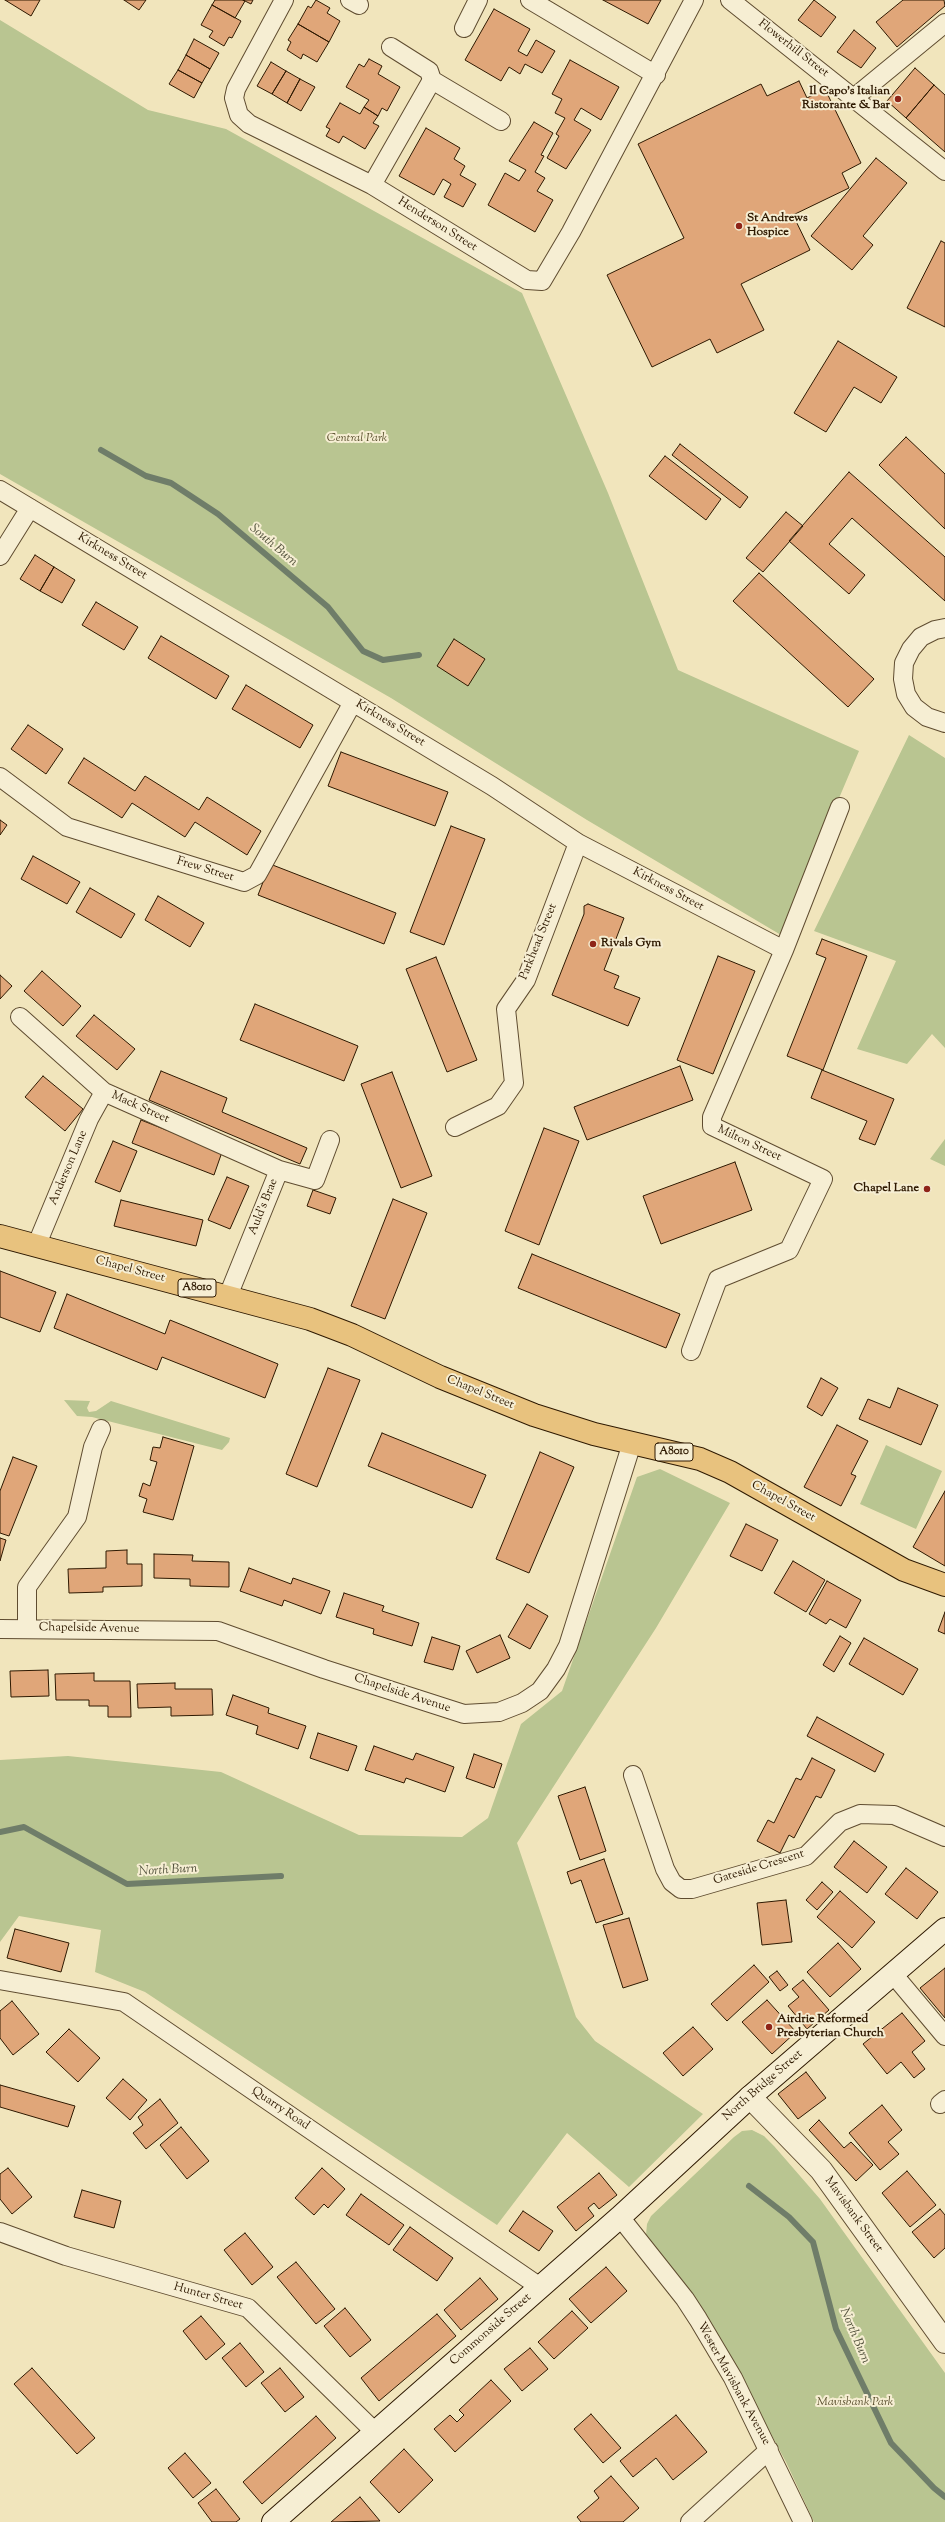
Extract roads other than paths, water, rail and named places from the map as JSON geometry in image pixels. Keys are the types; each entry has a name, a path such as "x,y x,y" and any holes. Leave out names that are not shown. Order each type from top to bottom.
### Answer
{"main road":[{"name":"Chapel Street","path":"0,1236 37,1244 310,1319 352,1335 440,1377 534,1415 594,1434 684,1454 717,1465 904,1570 945,1585"},
{"name":"North Bridge Street","path":"706,2136 750,2096 945,1929"},
{"name":"Mavisbank Street","path":"750,2096 820,2170 945,2342"},
{"name":"Commonside Street","path":"272,2522 620,2217 706,2136"}],"street":[{"name":"Henderson Street","path":"284,0 236,89 234,98 237,111 249,124 372,185 527,280 542,281 572,232 631,118 656,75 694,0"},
{"path":"464,28 478,0"},
{"path":"530,0 656,75"},
{"name":"Flowerhill Street","path":"730,0 855,97 945,171"},
{"path":"855,97 945,23"},
{"path":"391,47 429,71 432,80 501,121"},
{"path":"372,185 432,80"},
{"name":"Kirkness Street","path":"0,490 492,786 578,843 784,950"},
{"path":"0,556 30,508"},
{"path":"945,628 935,630 921,637 911,649 904,663 903,679 906,694 914,707 927,717 945,723"},
{"name":"Frew Street","path":"0,777 67,827 244,882 257,875 354,702"},
{"name":"Milton Street","path":"691,1351 718,1279 789,1250 823,1179 712,1126 712,1118 784,950 840,807"},
{"name":"Parkhead Street","path":"455,1127 498,1106 514,1083 506,1009 526,980 578,843"},
{"name":"Mack Street","path":"20,1017 104,1092 279,1170"},
{"name":"Anderson Lane","path":"37,1244 90,1119 104,1092"},
{"name":"Auld's Brae","path":"228,1296 279,1170 315,1180 330,1140"},
{"path":"27,1628 27,1587 77,1517 93,1448 101,1429"},
{"name":"Chapelside Avenue","path":"0,1629 27,1628 218,1631 324,1669 464,1714 499,1712 522,1703 540,1691 556,1669 568,1646 632,1443"},
{"name":"Gateside Crescent","path":"633,1774 665,1869 672,1882 681,1889 692,1889 806,1856 840,1822 860,1814 894,1815 945,1837"},
{"path":"893,1974 945,2036"},
{"name":"Quarry Road","path":"0,1980 124,2002 540,2287"},
{"name":"Wester Mavisbank Avenue","path":"620,2217 680,2293 698,2319 733,2378 803,2522"},
{"name":"Hunter Street","path":"0,2232 66,2256 248,2308 375,2432"},
{"path":"690,2522 769,2450"}],"waterway":[{"name":"South Burn","path":"101,450 146,476 171,483 218,514 328,607 363,651 383,660 419,655"},
{"name":"North Burn","path":"0,1832 24,1827 127,1884 281,1876"},
{"name":"North Burn","path":"749,2186 789,2217 813,2242 836,2329 891,2443 934,2488 945,2497"}],"place":[{"name":"Il Capo's Italian Ristorante & Bar","path":"898,99"},
{"name":"St Andrews Hospice","path":"739,226"},
{"name":"Rivals Gym","path":"593,944"},
{"name":"Chapel Lane","path":"927,1189"},
{"name":"Airdrie Reformed Presbyterian Church","path":"769,2027"}],"park label":[{"name":"Central Park","path":"357,439"},
{"name":"Mavisbank Park","path":"855,2403"}]}
